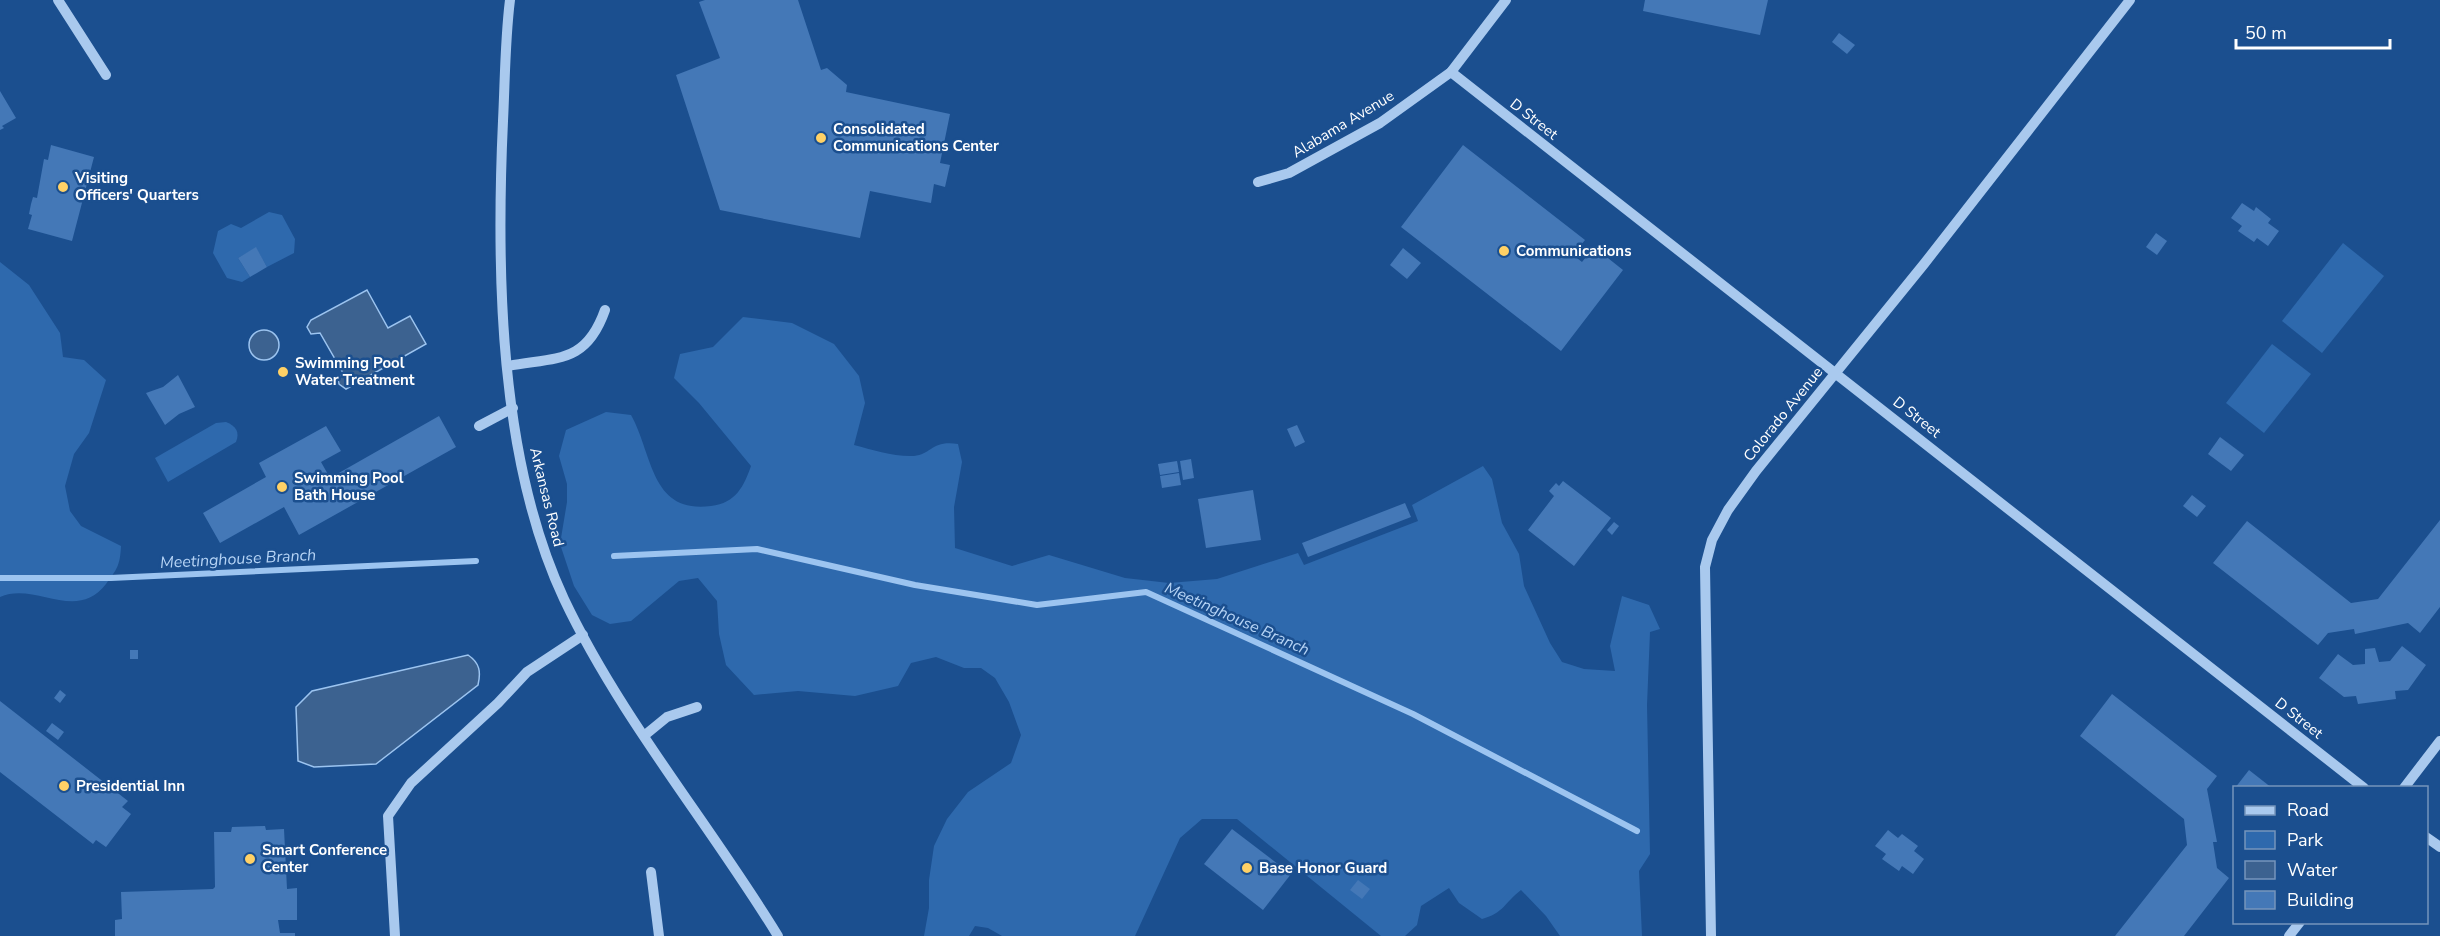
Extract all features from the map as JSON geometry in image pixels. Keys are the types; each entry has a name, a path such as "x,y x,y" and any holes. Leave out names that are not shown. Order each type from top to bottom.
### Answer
{"street":[{"path":"58,0 106,75"},
{"name":"Arkansas Road","path":"510,0 500,172 501,284 513,408 523,467 542,542 554,576 583,635 645,735 778,936"},
{"name":"Alabama Avenue","path":"1258,182 1290,173 1380,123 1451,72 1506,0"},
{"name":"Colorado Avenue","path":"1711,936 1705,591 1707,553 1728,510 1750,479 1837,373 2130,0"},
{"name":"D Street","path":"1451,72 2361,786"},
{"path":"508,366 574,354 589,343 605,310"},
{"path":"479,426 513,408"},
{"path":"395,936 388,816 411,783 498,703 527,672 583,635"},
{"path":"645,735 667,717 697,707"},
{"path":"2406,786 2440,741"},
{"path":"2428,838 2440,847"},
{"path":"651,872 659,936"},
{"path":"2289,936 2298,924"}],"green space":[{"path":"269,212 282,215 295,239 294,253 267,267 256,248 238,258 250,277 242,282 227,278 213,253 218,231 231,224 241,228"},
{"path":"2343,243 2384,276 2322,353 2282,321"},
{"path":"0,262 29,285 60,333 63,357 84,360 106,380 89,433 74,454 65,486 70,511 81,526 121,546 121,553 117,567 106,584 94,595 82,600 69,601 13,593 0,597"},
{"path":"743,317 792,323 834,344 859,376 865,403 854,445 891,454 914,456 943,444 958,444 962,462 954,507 955,548 1012,566 1049,555 1125,578 1169,583 1217,579 1298,553 1304,565 1418,521 1412,505 1483,466 1492,479 1502,523 1519,554 1524,586 1550,643 1562,662 1584,669 1615,671 1610,646 1622,596 1649,605 1660,629 1650,632 1647,705 1650,854 1639,871 1642,936 1560,936 1546,916 1521,890 1500,911 1482,919 1459,903 1449,888 1421,906 1417,925 1405,936 1381,936 1237,819 1202,819 1180,838 1135,936 1002,936 988,928 975,926 969,936 924,936 929,908 929,880 934,846 947,819 968,792 1011,763 1021,735 1009,702 995,678 981,668 964,668 936,657 911,663 898,686 855,696 798,691 754,695 726,665 719,634 717,601 698,578 679,581 631,621 610,624 592,615 574,586 560,544 567,502 567,484 559,456 566,430 606,412 631,415 656,478 676,501 691,506 711,506 727,501 738,492 751,466 699,403 674,378 680,354 713,347"},
{"path":"2272,344 2311,374 2264,433 2226,403"},
{"path":"226,422 236,430 238,435 236,442 168,482 155,458 216,423"}],"water":[{"path":"367,290 388,328 410,316 426,344 346,389 339,384 338,380 343,373 320,333 311,334 307,327 311,320"},
{"path":"264,330 275,334 279,345 275,356 264,360 253,356 249,345 253,334"},
{"path":"468,655 479,668 478,685 376,764 314,767 298,761 296,707 312,691"}],"building":[{"name":"Consolidated Communications Center","path":"705,0 798,0 821,70 827,68 847,85 846,92 950,114 940,163 950,165 945,187 934,184 931,203 870,191 860,238 720,210 676,75 720,58 699,2"},
{"path":"1645,0 1768,0 1760,35 1643,11"},
{"path":"1839,33 1855,45 1847,54 1832,42"},
{"path":"0,91 16,118 2,126 4,128 0,130"},
{"name":"Visiting Officers' Quarters","path":"51,145 94,157 72,241 28,229 32,215 29,214 31,204 33,197 37,198 44,159 48,160"},
{"name":"Communications","path":"1463,145 1585,240 1573,255 1582,262 1594,247 1623,270 1561,351 1401,227"},
{"path":"2242,203 2254,211 2256,207 2271,219 2268,223 2279,231 2268,246 2257,238 2254,242 2238,231 2242,226 2231,218"},
{"path":"2156,233 2167,241 2157,255 2146,247"},
{"path":"256,247 267,267 250,277 238,258"},
{"path":"1403,248 1421,263 1407,279 1390,265"},
{"name":"Swimming Pool Water Treatment","path":"285,366 289,374 281,379 276,371"},
{"path":"178,375 195,407 179,414 165,425 146,393 163,387"},
{"path":"439,416 456,447 299,535 284,507 220,543 203,513 266,477 259,463 326,426 341,451 321,462 330,478"},
{"path":"1297,425 1305,442 1295,447 1287,429"},
{"path":"2220,437 2244,455 2231,471 2208,454"},
{"path":"1191,459 1194,478 1183,480 1180,461"},
{"path":"1177,461 1179,472 1160,475 1158,464"},
{"path":"1179,473 1181,485 1162,488 1160,476"},
{"path":"1563,481 1611,518 1574,566 1528,530 1554,496 1549,491 1556,483 1559,486"},
{"path":"1253,490 1261,540 1206,548 1198,499"},
{"path":"2192,495 2206,506 2197,517 2183,506"},
{"path":"1405,503 1411,517 1308,557 1302,543"},
{"path":"2440,520 2440,607 2420,633 2408,623 2355,634 2354,629 2328,633 2318,645 2213,563 2247,521 2351,603 2378,599"},
{"path":"1614,522 1619,526 1612,535 1607,530"},
{"path":"2402,646 2426,665 2408,690 2395,691 2396,699 2358,704 2356,696 2344,697 2319,678 2338,654 2353,665 2365,664 2365,649 2375,648 2379,662 2390,661"},
{"path":"130,650 138,650 138,659 130,659"},
{"path":"60,690 66,695 60,703 54,698"},
{"path":"2112,694 2217,776 2207,789 2217,842 2213,842 2217,868 2229,878 2184,936 2115,936 2187,845 2184,819 2080,736"},
{"name":"Presidential Inn","path":"0,701 128,801 122,807 131,814 106,847 96,840 93,844 0,772"},
{"path":"52,723 64,732 58,740 46,731"},
{"path":"2249,770 2269,786 2237,786"},
{"name":"Smart Conference Center","path":"265,826 266,830 284,829 287,889 297,888 297,920 278,920 280,933 295,933 295,936 115,936 115,920 122,919 121,892 213,889 215,887 214,832 231,832 232,827"},
{"name":"Base Honor Guard","path":"1232,829 1291,874 1263,910 1204,864"},
{"path":"1888,830 1898,838 1902,834 1918,846 1914,851 1924,859 1913,874 1902,866 1899,871 1882,859 1886,854 1875,846"},
{"path":"1358,880 1370,889 1362,899 1350,890"}],"waterway":[{"name":"Meetinghouse Branch","path":"614,556 757,549 915,585 1037,605 1146,592 1413,714 1637,831"},
{"name":"Meetinghouse Branch","path":"0,578 111,578 476,561"}],"place":[{"name":"Consolidated Communications Center","path":"821,138"},
{"name":"Visiting Officers' Quarters","path":"63,187"},
{"name":"Communications","path":"1504,251"},
{"name":"Swimming Pool Water Treatment","path":"283,372"},
{"name":"Swimming Pool Bath House","path":"282,487"},
{"name":"Presidential Inn","path":"64,786"},
{"name":"Smart Conference Center","path":"250,859"},
{"name":"Base Honor Guard","path":"1247,868"}]}
